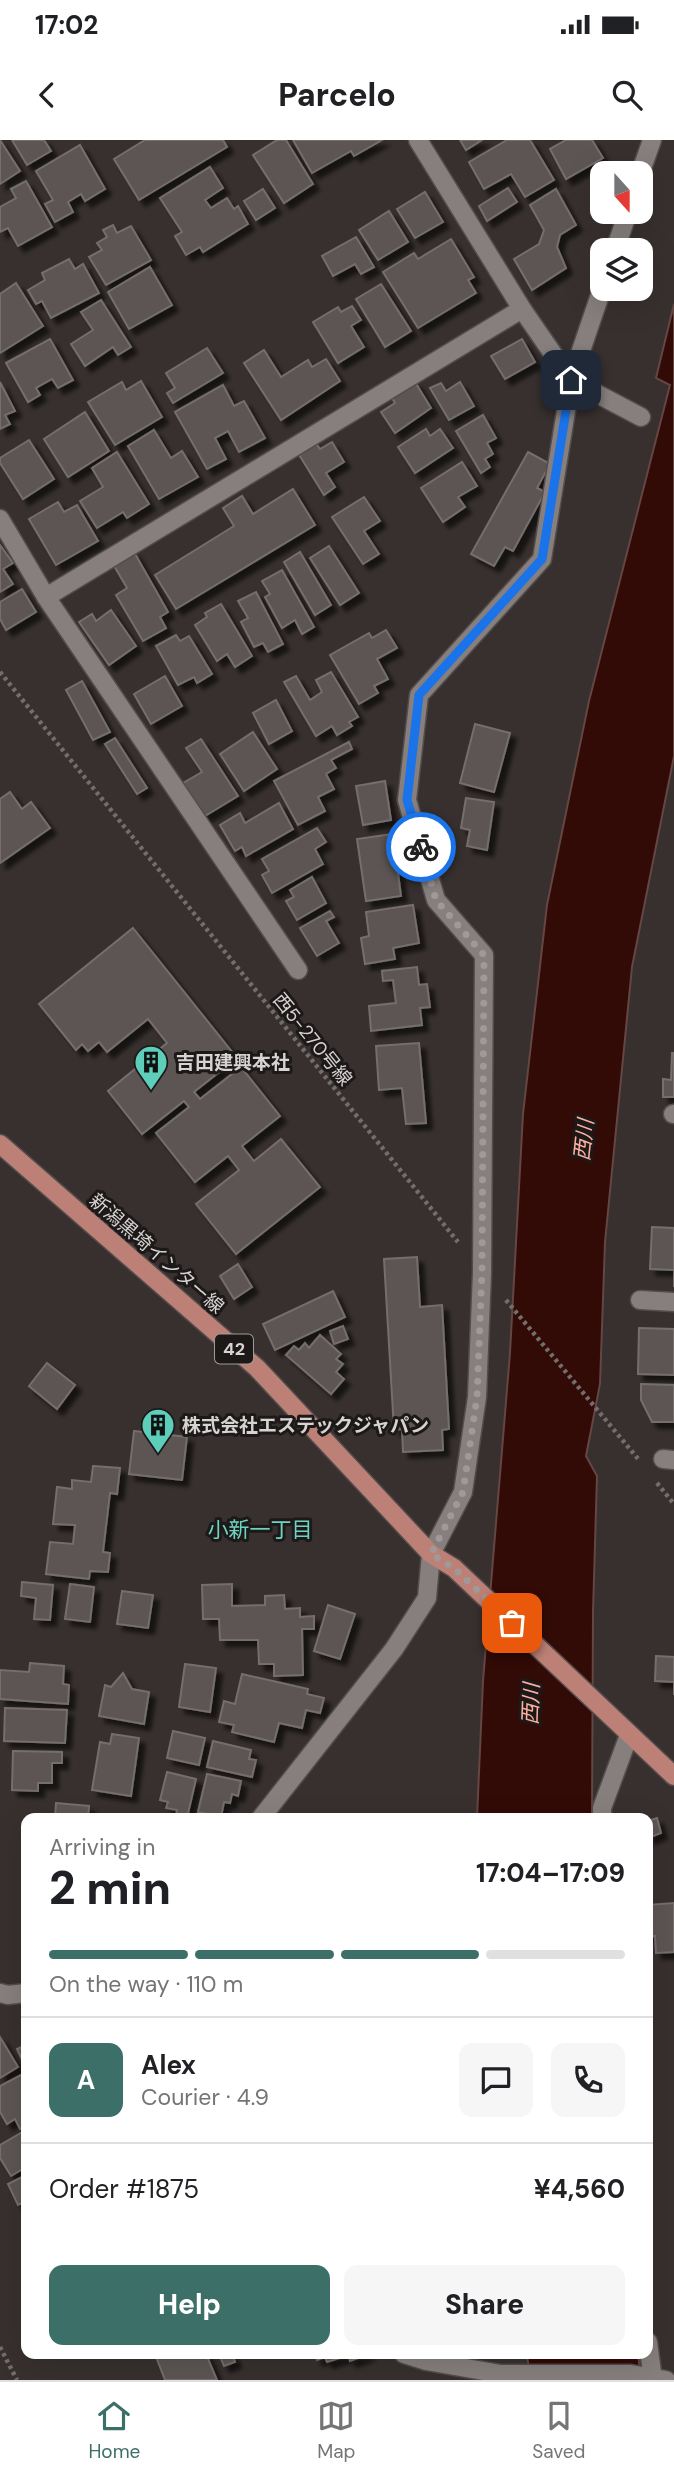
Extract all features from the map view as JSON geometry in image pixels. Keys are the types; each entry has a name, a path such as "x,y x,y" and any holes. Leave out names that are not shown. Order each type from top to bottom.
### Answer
{"main road":[{"name":"新潟黒埼インター線","path":"0,1144 257,1368 431,1554 454,1568 674,1776"}],"street":[{"path":"418,140 522,309 571,380 641,417"},
{"path":"645,161 652,140"},
{"path":"265,1813 394,1649 427,1598 431,1554 463,1492 477,1397 482,1273 484,955 436,900 407,800 419,695 542,559 571,380 598,301"},
{"path":"46,597 522,309"},
{"path":"0,519 46,597 298,970"},
{"path":"640,1300 674,1302"},
{"path":"602,1813 629,1735"},
{"path":"0,1993 21,1994"},
{"path":"420,2359 501,2374 631,2374 657,2379 652,2359"}],"path":[{"name":"西5-270号線","path":"0,672 482,1273 607,1420"},
{"path":"0,2347 17,2380"}],"water":[{"name":"西川","path":"674,304 674,756 632,967 605,1242 600,1384 586,1456 597,1476 592,1813 477,1813 483,1681 510,1353 523,1114 547,905 589,701 670,385 656,378"},
{"path":"528,2359 639,2359 641,2380 530,2380"}],"building":[{"path":"0,140 20,171 0,184"},
{"path":"12,140 44,140 51,151 27,165"},
{"path":"145,140 223,140 227,147 139,200 114,159"},
{"path":"277,140 286,140 313,184 284,203 253,155"},
{"path":"293,140 382,140 354,156 351,151 312,173"},
{"path":"460,140 482,140 466,150"},
{"path":"507,140 530,140 554,180 525,197 511,174 484,189 469,162"},
{"path":"566,140 592,140 603,158 590,161 590,165 566,179 550,149"},
{"path":"80,145 105,189 85,201 81,194 68,202 73,212 55,222 45,204 53,200 36,171"},
{"path":"210,167 223,188 205,200 211,208 227,198 234,209 238,206 248,224 203,252 200,247 186,255 175,236 182,232 160,198"},
{"path":"26,181 52,227 18,246 8,228 0,232 0,207 16,198 11,189"},
{"path":"508,188 517,202 487,221 479,206"},
{"path":"263,189 275,208 256,220 244,201"},
{"path":"556,189 576,225 560,235 557,247 566,268 532,290 514,259 539,244 544,230 530,205"},
{"path":"425,192 443,222 415,238 397,209"},
{"path":"389,211 408,242 378,260 359,230"},
{"path":"113,225 117,233 131,226 151,260 106,285 89,257 102,250 97,243 107,237 103,230"},
{"path":"356,237 374,267 361,274 355,264 333,276 322,256"},
{"path":"451,239 474,277 468,280 476,293 418,328 383,272 414,253 418,259"},
{"path":"69,259 75,269 83,264 99,293 51,318 42,301 36,304 28,290 45,280 42,273"},
{"path":"150,267 172,305 129,329 108,292"},
{"path":"16,283 43,326 0,353 0,294"},
{"path":"381,284 411,331 385,347 356,299"},
{"path":"101,300 131,347 118,355 113,347 85,366 71,344 93,330 81,312"},
{"path":"352,306 361,320 351,326 364,347 338,363 313,322 338,307 341,312"},
{"path":"50,339 73,380 58,388 52,379 36,388 40,395 28,402 6,363"},
{"path":"522,339 535,362 505,379 491,356"},
{"path":"207,348 223,373 173,403 167,393 175,388 166,373"},
{"path":"264,350 281,377 308,360 312,367 326,359 340,381 281,420 244,363"},
{"path":"141,381 162,417 115,445 88,402 122,382 126,390"},
{"path":"0,382 15,411 5,415 10,424 0,429"},
{"path":"415,382 431,408 395,433 381,412 395,403 392,398"},
{"path":"460,382 474,406 449,420 430,388 441,383 446,391"},
{"path":"223,385 234,406 244,401 265,438 239,452 228,431 215,438 226,459 207,469 175,412"},
{"path":"85,412 109,451 68,477 44,439"},
{"path":"483,415 496,438 487,443 493,454 485,459 490,467 481,473 456,431"},
{"path":"426,429 430,436 440,429 453,448 415,473 398,447"},
{"path":"154,430 171,458 182,451 198,477 159,499 128,446"},
{"path":"29,440 54,479 23,499 0,463 0,458"},
{"path":"315,442 320,449 332,442 344,462 326,473 335,487 324,495 298,453"},
{"path":"117,452 149,504 127,518 123,512 97,528 80,501 103,487 92,468"},
{"path":"528,452 550,464 537,488 545,492 513,551 505,547 494,566 471,554"},
{"path":"462,462 477,486 458,497 465,507 443,522 421,488"},
{"path":"293,489 315,525 176,609 155,575 234,526 223,508 242,496 253,514"},
{"path":"364,497 380,521 364,531 379,554 363,564 332,517"},
{"path":"58,502 64,512 77,505 98,541 56,565 29,519"},
{"path":"0,545 13,563 3,569 13,584 0,592"},
{"path":"329,546 359,593 340,605 310,558"},
{"path":"134,552 168,612 160,617 166,628 143,641 116,595 127,588 113,564"},
{"path":"300,552 331,605 315,615 284,562"},
{"path":"282,570 314,627 302,634 295,620 282,628 265,597 270,594 262,581"},
{"path":"22,589 36,612 6,630 0,619 0,602"},
{"path":"256,592 283,644 268,652 263,643 254,647 241,622 248,618 238,601"},
{"path":"221,604 252,656 235,667 227,654 217,661 195,625 207,617 205,613"},
{"path":"111,610 136,646 109,665 79,622 92,614 96,621"},
{"path":"386,630 397,648 377,659 388,679 374,686 378,693 359,704 330,655 369,633 372,638"},
{"path":"176,635 180,641 189,636 212,674 197,683 194,677 178,685 156,646"},
{"path":"331,672 358,717 349,722 352,726 337,735 332,726 316,736 284,682 296,676 310,700 322,692 316,680"},
{"path":"165,676 182,706 151,724 134,694"},
{"path":"82,681 110,732 93,740 66,690"},
{"path":"276,700 292,731 269,744 253,713"},
{"path":"475,724 510,733 494,792 460,783"},
{"path":"253,732 277,769 244,791 220,754"},
{"path":"115,738 147,788 137,794 105,744"},
{"path":"201,739 238,796 205,816 183,783 202,772 186,748"},
{"path":"349,742 352,749 331,760 336,768 326,774 334,789 318,797 325,811 298,825 274,781"},
{"path":"385,781 391,820 363,825 356,786"},
{"path":"10,792 22,809 31,802 50,828 0,863 0,799"},
{"path":"466,798 494,802 487,850 467,846 470,830 461,828"},
{"path":"279,803 293,829 246,856 242,847 235,851 220,825 240,813 245,823"},
{"path":"317,828 326,842 315,849 323,864 272,893 262,875 269,871 262,859"},
{"path":"393,834 401,896 366,901 357,839"},
{"path":"312,877 326,903 297,920 286,901 294,897 290,890"},
{"path":"413,905 419,943 393,948 395,959 365,964 361,938 369,936 366,912"},
{"path":"330,911 334,917 326,921 339,943 317,956 300,928"},
{"name":"吉田建興本社","path":"133,928 237,1058 194,1092 200,1099 241,1067 280,1116 242,1146 254,1161 281,1139 320,1187 236,1254 196,1204 239,1170 228,1156 195,1182 156,1133 189,1107 184,1101 142,1134 108,1091 167,1043 148,1019 107,1052 99,1042 88,1051 82,1044 76,1050 39,1004"},
{"path":"417,967 419,985 427,984 430,1007 420,1008 422,1025 371,1031 369,1006 396,1003 393,980 383,981 382,971"},
{"path":"419,1043 426,1123 406,1124 402,1088 379,1090 376,1046"},
{"path":"672,1053 674,1097 663,1097 663,1079 671,1080"},
{"path":"652,1227 674,1228 674,1270 650,1269"},
{"path":"417,1257 420,1307 442,1305 449,1429 442,1430 443,1450 403,1452 402,1429 394,1430 384,1259"},
{"path":"238,1264 252,1287 234,1299 220,1276"},
{"path":"333,1291 345,1317 275,1350 263,1324"},
{"path":"343,1326 348,1339 334,1344 330,1331"},
{"path":"639,1328 674,1329 674,1375 638,1374"},
{"path":"320,1335 341,1354 336,1359 343,1364 336,1372 344,1379 331,1394 286,1355 294,1346 299,1350 305,1343 309,1348"},
{"path":"47,1363 75,1385 57,1409 29,1386"},
{"path":"641,1384 674,1385 674,1422 652,1422 641,1400"},
{"name":"株式会社エステックジャパン","path":"134,1431 187,1437 182,1480 129,1474"},
{"path":"93,1466 120,1468 117,1494 110,1493 103,1552 110,1553 108,1572 90,1571 89,1579 46,1574 50,1542 73,1544 75,1525 53,1524 57,1487 72,1489 72,1480 91,1482"},
{"path":"22,1582 53,1585 50,1620 34,1619 36,1598 21,1596"},
{"path":"70,1584 94,1587 90,1622 65,1619"},
{"path":"232,1584 232,1606 265,1605 265,1596 284,1595 285,1609 300,1608 300,1617 314,1616 314,1629 302,1629 303,1675 274,1676 274,1664 259,1664 258,1640 220,1640 219,1619 203,1619 202,1585"},
{"path":"122,1591 153,1595 148,1628 117,1624"},
{"path":"328,1605 355,1614 340,1659 314,1651"},
{"path":"656,1656 674,1657 674,1682 655,1681"},
{"path":"30,1663 64,1666 63,1684 69,1685 68,1704 0,1699 0,1670 29,1672"},
{"path":"185,1664 216,1668 210,1712 179,1707"},
{"path":"123,1673 132,1689 149,1692 144,1724 99,1716 105,1685 111,1687"},
{"path":"242,1674 308,1689 307,1694 324,1698 320,1713 306,1710 302,1728 279,1723 274,1742 232,1732 234,1725 219,1722 224,1701 235,1704"},
{"path":"5,1708 67,1710 65,1743 4,1741"},
{"path":"173,1731 205,1738 199,1765 167,1758"},
{"path":"112,1734 139,1738 131,1796 92,1790 100,1742 110,1744"},
{"path":"213,1741 251,1750 249,1759 256,1760 252,1777 207,1767"},
{"path":"13,1751 62,1752 62,1763 52,1763 52,1783 38,1783 38,1791 12,1790"},
{"path":"167,1772 196,1779 188,1813 177,1813 177,1810 166,1808 168,1802 160,1800"},
{"path":"207,1774 241,1781 238,1796 232,1794 230,1803 224,1802 222,1813 198,1812"},
{"path":"56,1803 89,1806 88,1813 55,1813"},
{"path":"657,1818 661,1833 653,1836 653,1819"},
{"path":"674,1903 674,1952 656,1953 653,1905"},
{"path":"0,2037 18,2067 0,2078"},
{"path":"21,2075 20,2129 15,2119 7,2124 0,2112 0,2086"},
{"path":"21,2133 21,2170 11,2176 0,2158 0,2145"},
{"path":"21,2178 21,2204 18,2205 8,2184"},
{"path":"157,2359 208,2359 217,2380 165,2380"},
{"path":"221,2359 234,2359 235,2362 224,2366"}],"way so far":[{"path":"421,847 436,900 484,955 482,1273 477,1397 463,1492 431,1554 454,1568 512,1623"}],"place":[{"name":"吉田建興本社","path":"151,1092"},
{"name":"株式会社エステックジャパン","path":"158,1455"}],"district":[{"name":"小新一丁目","path":"260,1530"}],"route":[{"path":"421,847 407,800 419,695 542,559 571,380"}]}
